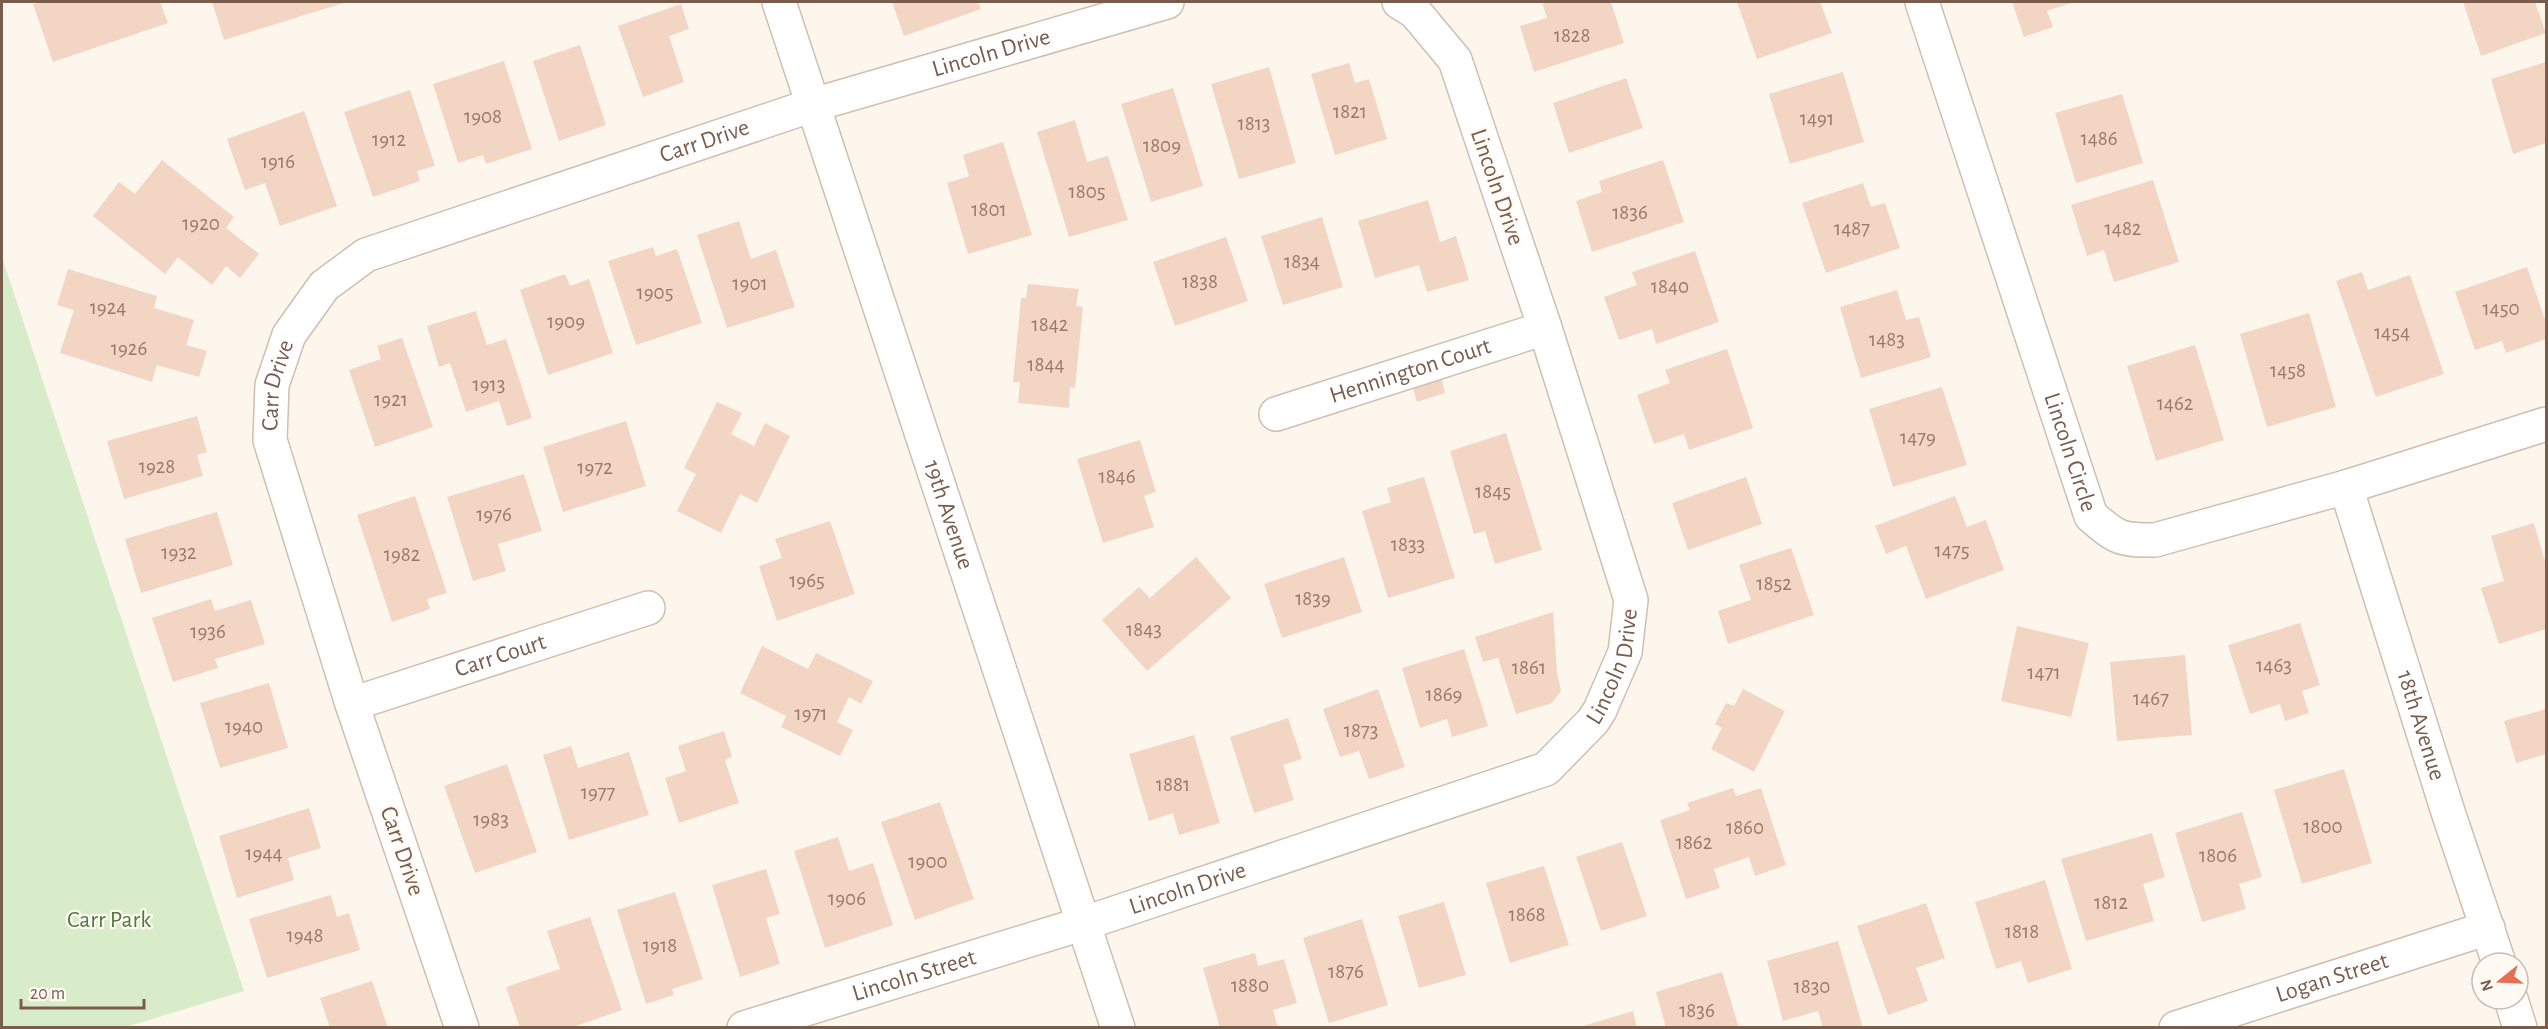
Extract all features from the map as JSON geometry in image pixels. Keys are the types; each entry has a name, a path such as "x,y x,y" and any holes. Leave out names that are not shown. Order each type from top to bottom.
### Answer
{"street":[{"name":"19th Avenue","path":"779,2 1118,1028"},
{"name":"Lincoln Drive","path":"813,105 1167,2"},
{"name":"Lincoln Drive","path":"1085,923 1546,769 1593,721 1625,652 1631,600 1545,328 1455,60 1415,12 1399,2"},
{"name":"Lincoln Circle","path":"1922,2 2091,516 2114,535 2125,540 2155,540 2346,487 2547,424"},
{"name":"Carr Drive","path":"462,1028 352,704 270,440 272,385 289,335 324,286 366,255 813,105"},
{"name":"Hennington Court","path":"1276,414 1545,328"},
{"name":"18th Avenue","path":"2346,487 2448,815 2495,951"},
{"name":"Carr Court","path":"352,704 648,608"},
{"name":"Lincoln Street","path":"744,1028 1085,923"},
{"name":"Logan Street","path":"2176,1028 2488,928"},
{"path":"2515,1011 2520,1028"}],"green space":[{"name":"Carr Park","path":"2,257 244,991 126,1027 2,1027"}],"building":[{"path":"41,2 160,2 168,23 53,62 33,4"},
{"path":"212,2 347,2 224,40"},
{"path":"892,2 978,2 981,9 904,36"},
{"path":"1542,2 1611,2 1624,43 1534,72 1520,26 1547,18"},
{"path":"1737,2 1820,2 1832,33 1757,59"},
{"path":"2012,2 2074,2 2047,11 2053,27 2024,37"},
{"path":"2463,2 2535,2 2546,33 2481,56"},
{"path":"681,4 689,29 669,36 684,82 643,97 618,26"},
{"path":"580,45 606,125 559,141 533,61"},
{"path":"504,61 532,149 486,164 483,155 458,163 433,84"},
{"path":"2546,62 2546,143 2513,154 2491,79"},
{"path":"1349,63 1355,83 1369,79 1387,139 1335,155 1311,74"},
{"path":"1269,67 1296,163 1239,179 1211,84"},
{"path":"1843,72 1864,142 1790,164 1769,94"},
{"path":"1626,78 1643,128 1569,153 1553,103"},
{"path":"1173,88 1203,186 1151,202 1121,104"},
{"path":"410,90 435,166 417,171 420,181 373,197 344,112"},
{"path":"2122,94 2143,163 2076,183 2055,113"},
{"path":"304,111 337,206 280,226 265,183 245,190 227,139"},
{"path":"1075,120 1087,162 1108,156 1128,220 1069,237 1037,132"},
{"path":"1003,142 1032,235 968,254 947,183 969,176 963,155"},
{"path":"162,160 234,217 226,228 259,254 240,278 226,266 212,285 178,257 165,274 93,216 119,182 135,194"},
{"path":"1663,160 1684,222 1592,252 1576,201 1602,192 1599,181"},
{"path":"2153,180 2179,262 2114,282 2104,250 2087,256 2071,205"},
{"path":"1863,183 1871,207 1885,203 1900,248 1826,273 1802,203"},
{"path":"1428,200 1440,242 1456,236 1469,280 1427,292 1419,265 1375,278 1358,221"},
{"path":"1322,217 1343,287 1283,305 1261,236"},
{"path":"739,221 751,259 776,250 795,307 727,328 697,235"},
{"path":"1226,237 1248,301 1175,326 1153,262"},
{"path":"653,247 656,256 677,249 702,323 636,345 608,261"},
{"path":"1695,251 1719,322 1656,344 1652,329 1619,340 1604,297 1637,285 1632,272"},
{"path":"2527,267 2546,323 2546,339 2506,353 2502,341 2475,350 2455,292"},
{"path":"68,269 157,296 154,308 194,320 186,345 207,351 199,377 157,365 152,382 60,353 74,310 57,305"},
{"path":"2362,272 2368,290 2410,275 2444,374 2376,397 2336,281"},
{"path":"565,274 570,286 589,279 613,353 548,375 520,290"},
{"path":"1028,284 1079,289 1076,306 1083,307 1075,388 1070,387 1069,408 1018,403 1020,382 1013,382 1021,298 1026,298"},
{"path":"1897,290 1906,320 1919,317 1931,357 1861,378 1840,307"},
{"path":"476,311 487,345 506,339 532,418 507,426 499,401 466,412 450,363 439,367 427,326"},
{"path":"2309,313 2336,407 2267,427 2240,334"},
{"path":"402,338 433,427 375,447 349,370 381,359 377,346"},
{"path":"2195,345 2224,440 2156,461 2127,366"},
{"path":"1727,349 1753,428 1689,450 1684,434 1654,444 1637,395 1670,383 1665,370"},
{"path":"1441,377 1445,393 1417,402 1412,385"},
{"path":"1942,387 1967,465 1893,487 1869,409"},
{"path":"717,402 742,413 731,434 754,446 765,423 790,436 757,503 740,494 721,533 677,511 696,474 684,468"},
{"path":"197,416 207,452 197,455 203,476 124,499 107,441"},
{"path":"626,421 646,486 563,512 543,447"},
{"path":"1506,433 1542,550 1495,564 1485,531 1474,534 1450,451"},
{"path":"1140,440 1156,492 1144,496 1154,527 1103,543 1077,459"},
{"path":"524,474 542,531 498,544 506,571 473,581 447,497"},
{"path":"1424,477 1455,578 1388,598 1362,511 1391,502 1387,488"},
{"path":"1746,477 1762,524 1688,550 1672,503"},
{"path":"415,496 447,593 427,599 430,609 392,622 357,515"},
{"path":"1955,496 1967,527 1986,520 2004,570 1926,599 1906,546 1886,554 1875,526"},
{"path":"217,512 233,565 141,593 125,539"},
{"path":"830,521 855,594 777,621 759,566 782,558 775,539"},
{"path":"2534,523 2546,565 2546,629 2499,644 2481,588 2504,581 2491,536"},
{"path":"1791,548 1814,615 1728,644 1718,611 1751,600 1739,565"},
{"path":"1196,557 1231,598 1147,671 1102,620 1139,587 1150,598"},
{"path":"1344,557 1362,612 1282,638 1264,584"},
{"path":"211,599 215,611 251,600 265,644 215,659 218,668 173,682 152,618"},
{"path":"1553,612 1557,672 1561,691 1552,703 1516,714 1498,658 1483,662 1475,637"},
{"path":"2300,623 2320,685 2302,691 2309,713 2285,721 2280,704 2250,714 2228,645"},
{"path":"2017,626 2089,643 2071,717 2001,701"},
{"path":"762,646 808,669 816,653 873,681 861,704 849,697 837,722 853,730 840,756 781,727 786,716 740,693"},
{"path":"1464,649 1488,726 1452,737 1447,719 1420,728 1402,668"},
{"path":"2185,655 2192,735 2117,741 2110,662"},
{"path":"269,683 288,748 220,768 200,703"},
{"path":"1378,689 1405,767 1369,779 1359,751 1340,757 1323,709"},
{"path":"1743,689 1785,711 1754,772 1711,749 1722,728 1715,724 1726,703 1734,706"},
{"path":"2546,709 2546,754 2516,763 2504,721"},
{"path":"1288,718 1302,759 1283,765 1294,800 1254,813 1230,737"},
{"path":"724,731 732,757 725,760 739,803 679,823 665,778 686,771 678,746"},
{"path":"1194,735 1220,823 1179,835 1173,813 1149,821 1129,754"},
{"path":"571,746 578,768 629,752 649,815 569,840 543,755"},
{"path":"507,764 537,852 475,873 444,786"},
{"path":"2344,769 2372,863 2302,884 2274,790"},
{"path":"1733,788 1736,796 1761,788 1786,865 1755,876 1749,857 1714,869 1720,888 1686,899 1660,820 1690,810 1687,803"},
{"path":"940,802 974,899 915,920 881,822"},
{"path":"309,808 321,848 288,858 294,880 237,898 219,836"},
{"path":"2242,812 2262,877 2239,884 2246,909 2202,922 2175,833"},
{"path":"2152,833 2165,877 2143,884 2154,921 2086,941 2061,859"},
{"path":"838,837 849,871 873,863 893,925 825,948 794,851"},
{"path":"1622,842 1647,916 1601,931 1576,857"},
{"path":"1544,866 1569,945 1510,963 1486,883"},
{"path":"766,869 780,914 766,918 780,964 740,977 712,885"},
{"path":"2045,880 2072,969 2028,983 2021,961 1996,969 1975,902"},
{"path":"675,892 703,979 672,989 674,995 646,1004 617,910"},
{"path":"331,895 337,917 349,913 360,950 267,978 249,919"},
{"path":"1444,902 1466,975 1419,988 1398,916"},
{"path":"1926,903 1945,958 1916,968 1928,1001 1888,1015 1857,926"},
{"path":"590,917 622,1010 570,1028 520,1028 506,987 560,969 547,931"},
{"path":"1362,919 1388,1005 1329,1023 1303,938"},
{"path":"1838,941 1863,1028 1823,1028 1818,1011 1783,1021 1767,961"},
{"path":"1255,953 1258,966 1284,959 1297,1003 1273,1010 1278,1028 1220,1028 1203,968"},
{"path":"1722,972 1739,1028 1666,1028 1656,992"},
{"path":"372,981 388,1028 330,1028 320,998"},
{"path":"1633,1011 1637,1028 1580,1028 1580,1027"}]}
